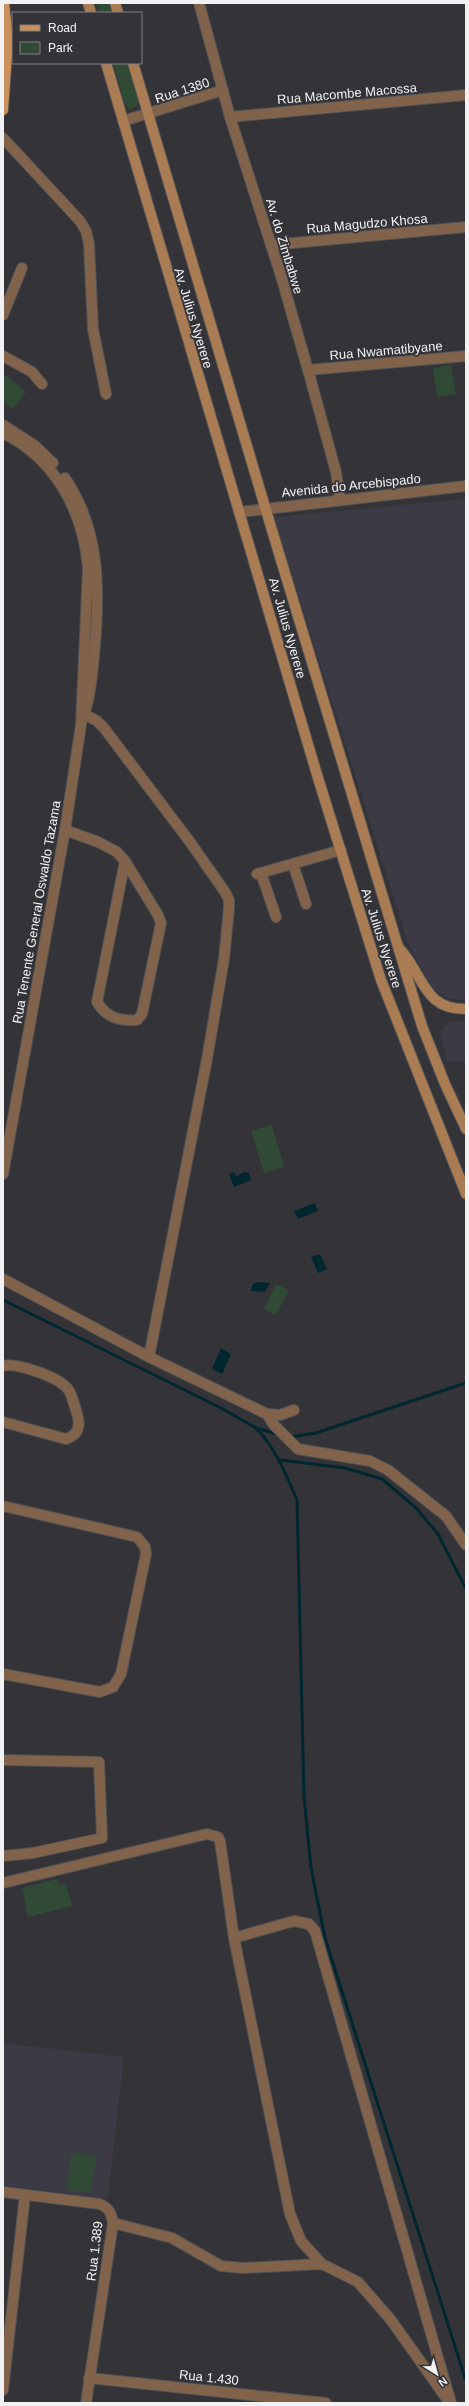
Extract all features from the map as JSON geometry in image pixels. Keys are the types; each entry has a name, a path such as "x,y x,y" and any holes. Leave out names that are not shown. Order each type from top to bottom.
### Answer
{"main road":[{"path":"3,110 8,40 4,3"},
{"name":"Av. Julius Nyerere","path":"106,64 381,980 466,1194"},
{"name":"Av. Julius Nyerere","path":"133,64 397,947 422,1026 445,1084 466,1129"},
{"path":"397,947 408,957 434,1000 448,1008 466,1009"}],"street":[{"name":"Av. do Zimbabwe","path":"199,3 230,117 271,245 308,370 336,472 340,499"},
{"name":"Rua 1380","path":"123,121 148,115 223,90"},
{"name":"Rua Macombe Macossa","path":"230,117 466,96"},
{"path":"3,138 80,221 86,231 89,244 93,329 106,394"},
{"name":"Rua Magudzo Khosa","path":"271,245 466,228"},
{"path":"3,315 22,268"},
{"path":"3,356 32,372 42,384"},
{"name":"Rua Nwamatibyane","path":"308,370 466,356"},
{"name":"Rua Tenente General Oswaldo Tazama","path":"3,425 34,445 60,471 74,491 89,525 94,546 98,591 93,670 81,725"},
{"name":"Rua Tenente General Oswaldo Tazama","path":"3,433 41,460 55,474 67,494 83,534 88,568 81,725 65,830 3,1174"},
{"name":"Avenida do Arcebispado","path":"240,512 340,499 466,486"},
{"path":"84,714 97,720 104,728 190,842 228,900 224,959 207,1059 149,1357"},
{"path":"65,830 104,845 117,852 126,861 150,899 160,923 142,1014 137,1020 112,1018 102,1011 97,1002 126,861"},
{"path":"276,917 259,873 341,850"},
{"path":"293,864 306,904"},
{"path":"3,1279 149,1357 267,1414 280,1415 294,1410"},
{"path":"135,1349 148,1344 155,1332"},
{"path":"3,1366 13,1365 54,1378 62,1383 71,1394 80,1425 77,1433 66,1439 3,1422"},
{"path":"267,1414 274,1425 298,1449 370,1461 388,1470 446,1516 466,1546"},
{"path":"3,1506 137,1537 145,1548 146,1554 121,1674 113,1687 100,1692 3,1674"},
{"path":"3,1760 99,1762 102,1838 33,1853 3,1856"},
{"path":"3,1883 213,1834 220,1841 234,1938 290,2214 301,2241 322,2264 358,2282 369,2293 450,2403"},
{"path":"234,1938 294,1921 309,1924 315,1931 450,2403"},
{"name":"Rua 1.389","path":"3,2192 100,2204 108,2208 113,2223 86,2403"},
{"path":"3,2390 25,2195"},
{"path":"113,2223 172,2238 221,2266 244,2268 322,2264"},
{"name":"Rua 1.430","path":"89,2378 326,2403"}],"shaded area":[{"path":"466,499 466,999 460,1000 447,998 431,987 407,940 274,517"},
{"path":"466,1020 466,1062 447,1061 440,1032 449,1023"},
{"path":"3,2043 124,2057 108,2199 3,2185"}],"green space":[{"path":"96,3 109,3 112,12 99,12"},
{"path":"113,64 127,64 139,102 136,107 129,109 125,104"},
{"path":"451,365 456,394 437,397 433,368"},
{"path":"3,373 26,392 13,409 3,401"},
{"path":"272,1125 284,1167 264,1173 251,1131"},
{"path":"276,1284 289,1290 276,1315 264,1309"},
{"path":"57,1879 59,1885 66,1884 72,1906 28,1917 22,1888"},
{"path":"71,2153 97,2156 91,2193 67,2190"}],"water":[{"path":"233,1172 237,1176 244,1172 249,1173 251,1180 234,1187 229,1174"},
{"path":"315,1203 318,1211 298,1219 294,1211"},
{"path":"320,1254 327,1269 318,1273 311,1257"},
{"path":"259,1282 270,1283 265,1292 251,1291 253,1284"},
{"path":"221,1348 231,1354 222,1374 212,1369"}],"waterway":[{"path":"3,1300 221,1408 256,1428 277,1434"},
{"path":"290,1437 316,1433 466,1383"},
{"path":"256,1428 275,1453 297,1500 304,1797 311,1868 325,1938 466,2381"},
{"path":"280,1460 345,1468 382,1479 416,1508 438,1534 466,1589"}]}
